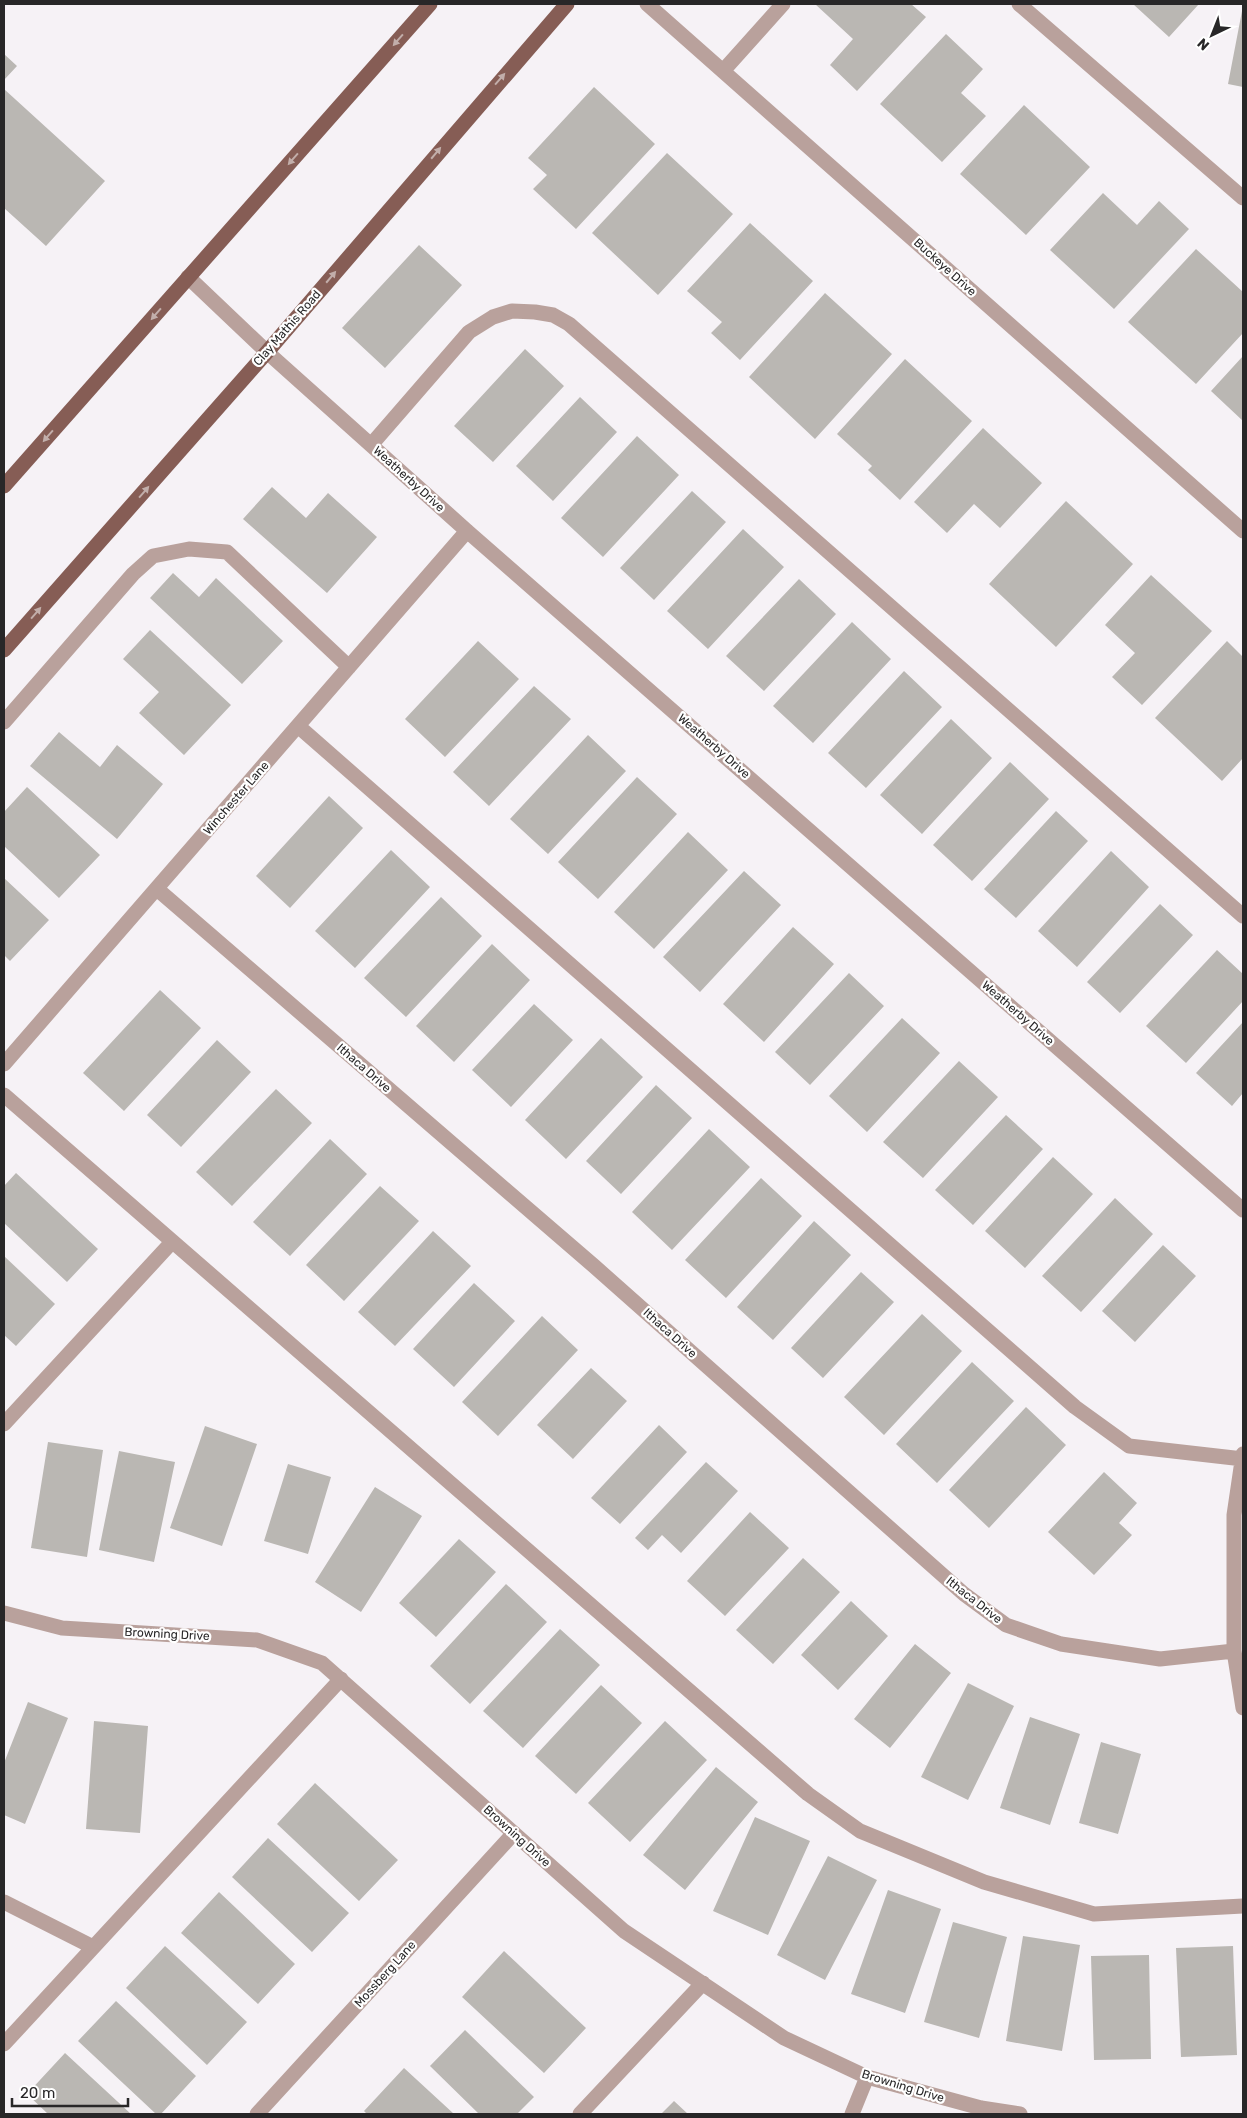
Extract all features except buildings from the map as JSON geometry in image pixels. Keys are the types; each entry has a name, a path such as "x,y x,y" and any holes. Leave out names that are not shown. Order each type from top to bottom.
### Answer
{"main road":[{"path":"4,486 430,4"},
{"name":"Clay Mathis Road","path":"4,650 267,352 566,4"}],"street":[{"name":"Buckeye Drive","path":"647,4 1243,531"},
{"path":"723,70 783,4"},
{"path":"1019,4 1243,198"},
{"name":"Weatherby Drive","path":"188,278 267,352 467,531 1243,1210"},
{"path":"371,445 469,332 493,317 512,311 552,315 577,331 1243,916"},
{"name":"Winchester Lane","path":"4,1064 467,531"},
{"path":"4,722 133,574 153,556 190,549 227,552 349,667"},
{"path":"298,726 1075,1407 1129,1446 1243,1456 1234,1515 1234,1651 1243,1708"},
{"name":"Ithaca Drive","path":"157,889 594,1266 964,1594 1006,1625 1061,1644 1160,1660 1234,1651"},
{"path":"4,1095 808,1794 860,1830 984,1882 1094,1914 1243,1906"},
{"path":"4,1424 172,1242"},
{"name":"Browning Drive","path":"4,1613 62,1628 257,1640 322,1662 624,1931 784,2038 867,2077 981,2108 1020,2114"},
{"path":"4,2044 341,1680"},
{"name":"Mossberg Lane","path":"257,2114 514,1833"},
{"path":"4,1902 93,1947"},
{"path":"580,2114 702,1983"},
{"path":"852,2114 867,2077"}]}
